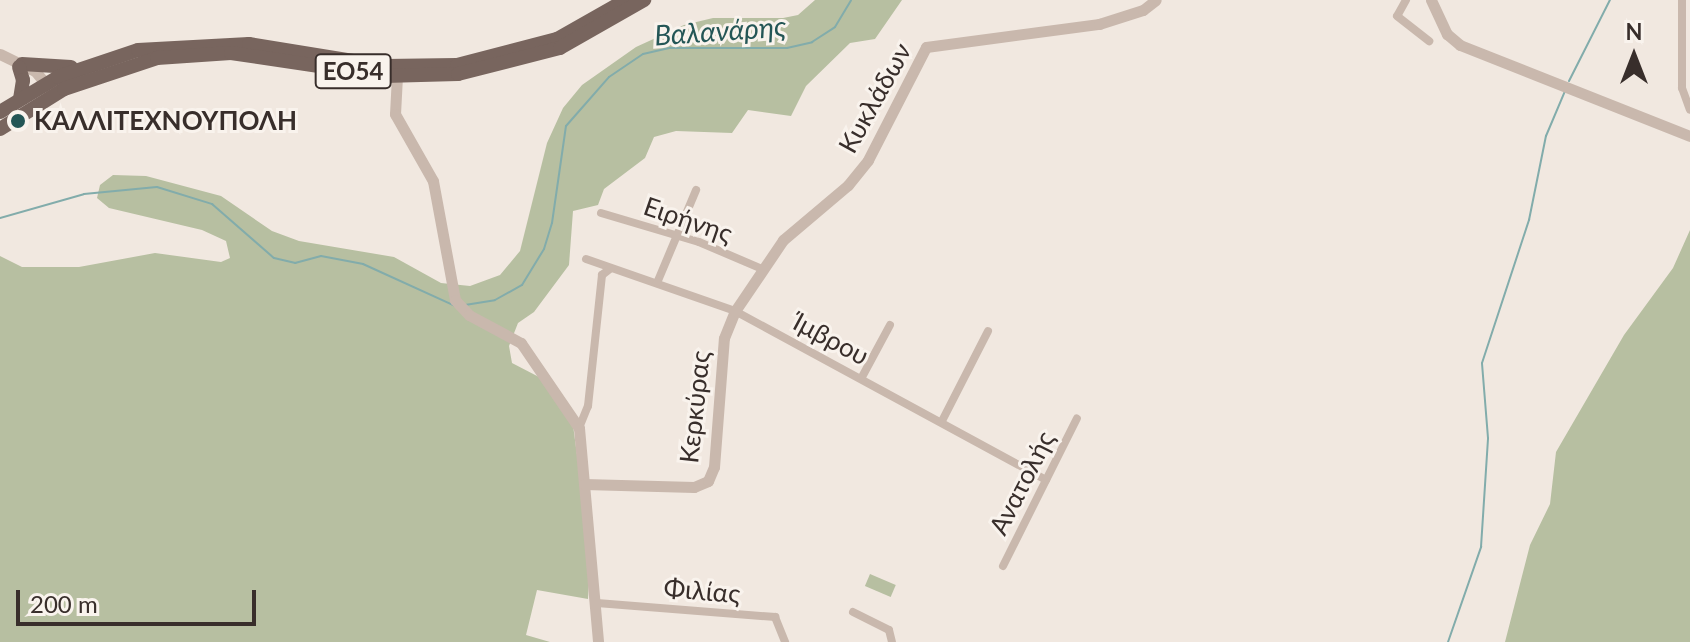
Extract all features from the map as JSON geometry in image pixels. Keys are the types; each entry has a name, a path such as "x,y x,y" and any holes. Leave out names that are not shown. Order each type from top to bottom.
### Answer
{"main road":[{"name":"ΕΟ54","path":"0,129 45,91 83,66 119,53 207,43 265,46 385,66 470,63 557,39 626,0"},
{"name":"ΕΟ54","path":"0,112 20,98 138,63 188,54 264,56 397,76 458,74 527,60 579,39 644,0"},
{"path":"20,98 23,80 18,64 83,66"}],"street":[{"name":"Κυκλάδων","path":"762,269 783,240 848,185 868,160 926,47 1099,24 1143,10 1156,0"},
{"path":"1406,0 1397,16 1429,41"},
{"path":"1431,0 1456,42 1689,132"},
{"path":"1682,0 1682,88 1690,110"},
{"path":"0,54 18,64 45,91"},
{"path":"397,76 395,114 433,181 455,300 474,318 521,343 563,398 579,428 597,603 598,642"},
{"path":"657,283 696,190"},
{"name":"Ειρήνης","path":"601,213 675,234 762,269"},
{"name":"Ίμβρου","path":"586,259 735,311 862,377 1046,480"},
{"path":"579,428 588,406 602,275 611,268"},
{"name":"Κερκύρας","path":"584,484 694,487 708,481 714,467 724,338 735,311 762,269"},
{"path":"862,377 890,325"},
{"path":"942,421 988,331"},
{"name":"Ανατολής","path":"1003,566 1077,418"},
{"name":"Φιλίας","path":"597,603 775,617 785,642"},
{"path":"853,612 889,630 892,642"}],"green space":[{"path":"815,0 902,0 875,39 850,43 806,86 791,116 748,110 732,133 676,131 654,137 645,158 604,189 598,205 573,211 569,265 534,312 518,323 509,346 512,363 539,377 573,425 590,552 588,599 537,590 526,635 550,642 0,642 0,256 22,267 79,267 155,253 221,262 230,258 226,241 202,230 109,208 97,198 100,185 113,175 146,176 221,196 272,231 299,241 394,257 441,283 470,286 500,275 520,251 547,143 563,108 582,85 636,47 684,25 713,18 783,18 798,15"},
{"path":"1690,230 1690,642 1505,642 1530,545 1550,504 1556,452 1624,335 1673,268"},
{"path":"870,574 896,585 891,597 865,586"}],"waterway":[{"name":"Βαλανάρης","path":"465,305 495,300 522,285 544,249 552,223 566,126 609,77 643,54 670,48 787,48 812,42 835,27 851,0"},
{"path":"1569,81 1610,0"},
{"path":"1448,642 1481,547 1488,438 1482,363 1529,220 1546,136 1565,91"},
{"name":"Βαλανάρης","path":"0,218 84,194 157,187 212,204 274,258 295,263 321,256 363,264 455,306"}],"place":[{"name":"ΚΑΛΛΙΤΕΧΝΟΥΠΟΛΗ","path":"18,121"}]}
